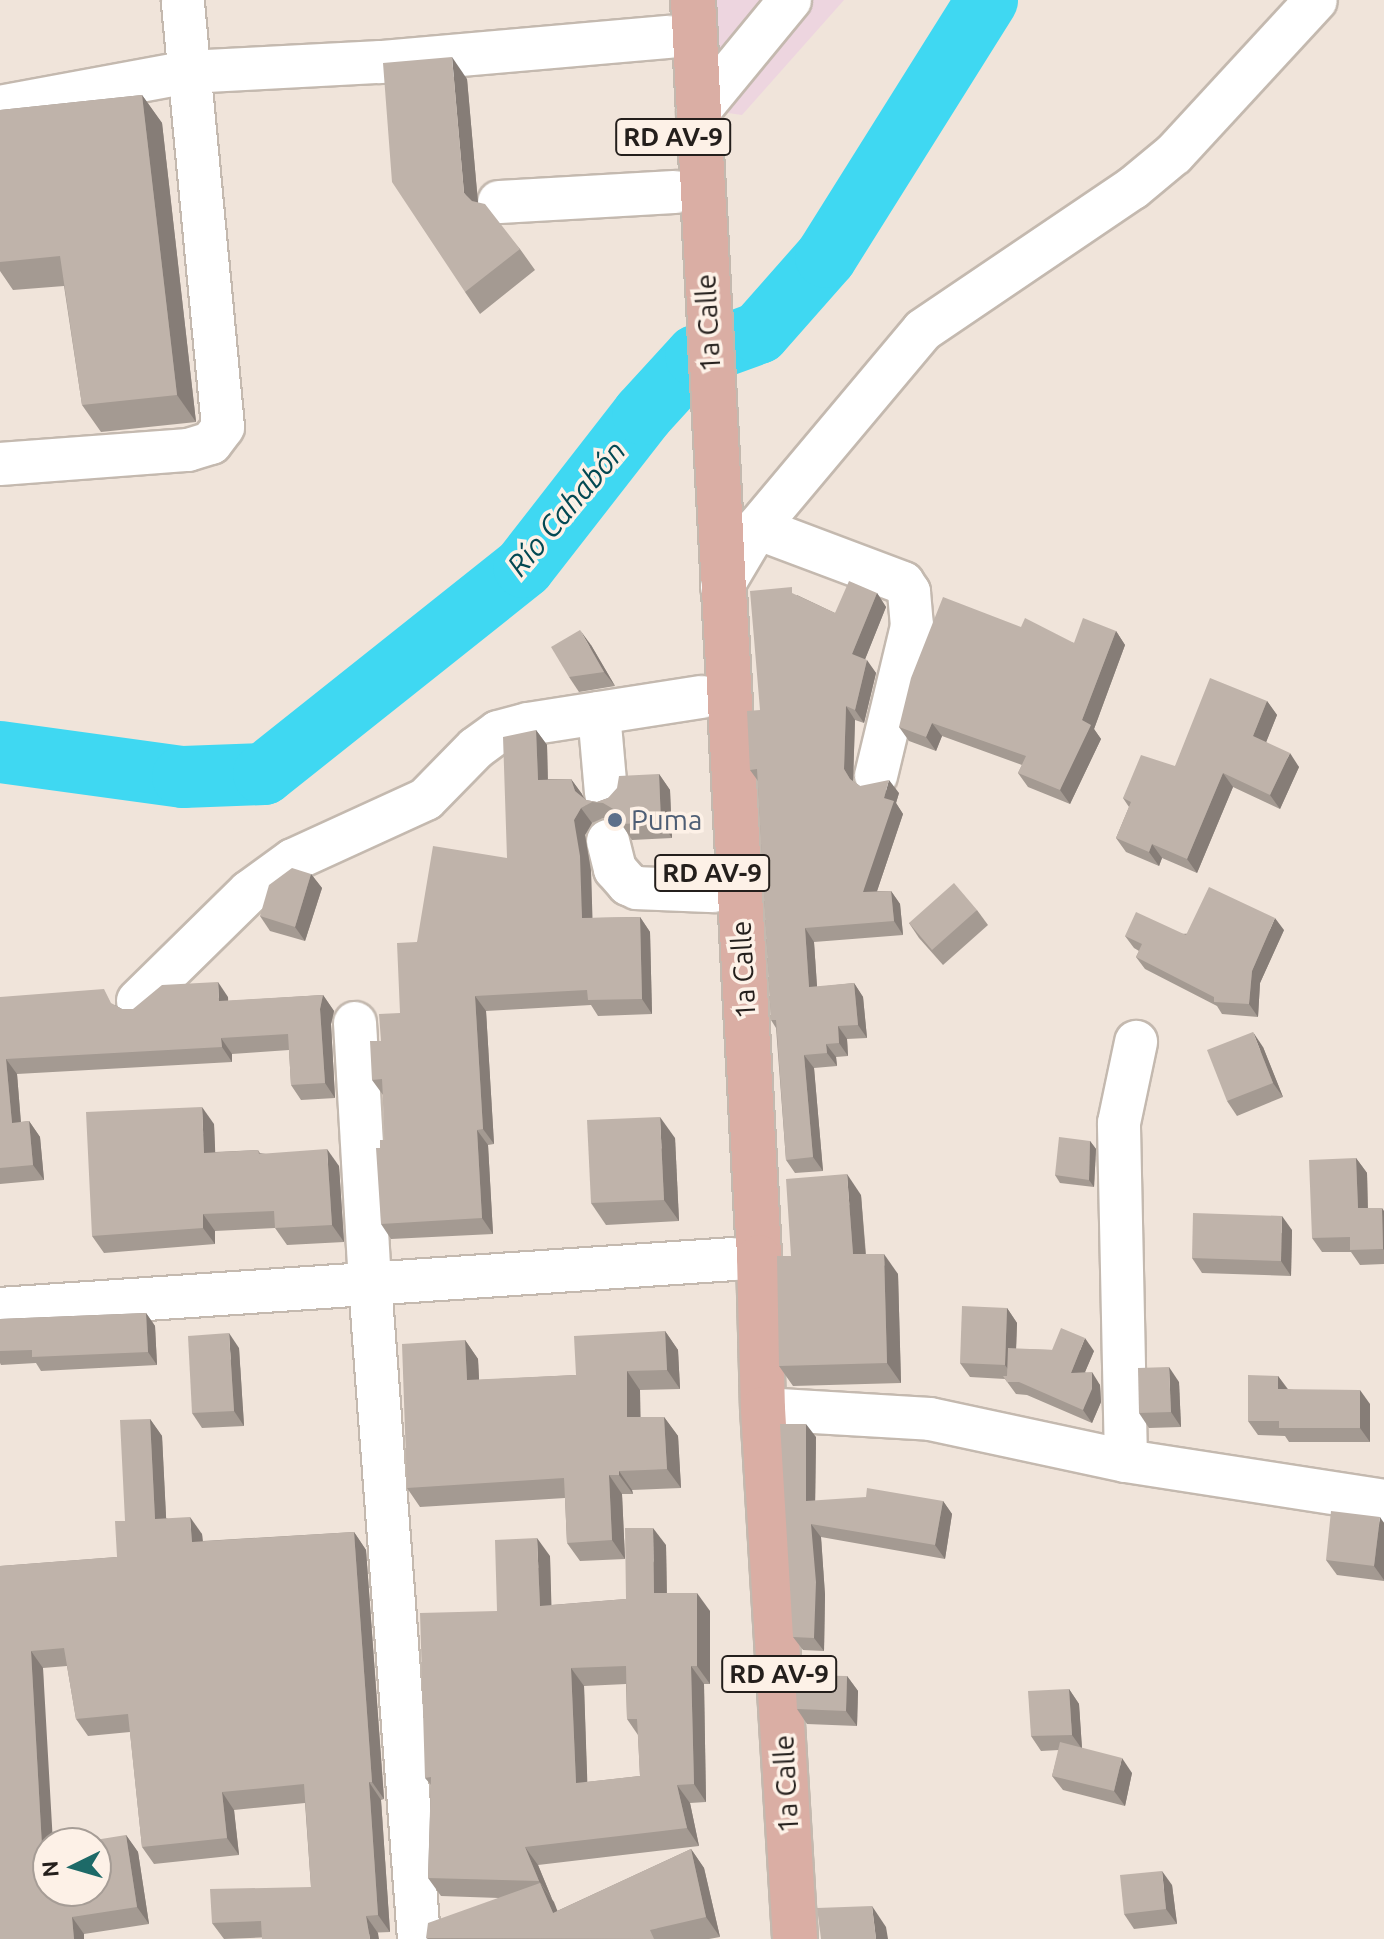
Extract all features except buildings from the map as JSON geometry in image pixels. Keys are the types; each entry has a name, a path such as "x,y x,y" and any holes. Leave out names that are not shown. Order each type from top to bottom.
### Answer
{"main road":[{"name":"1a Calle","path":"693,0 698,112 693,272 704,486 701,697 733,1259 738,1411 770,1939"},
{"name":"1a Calle","path":"668,19 675,192 693,272"},
{"name":"1a Calle","path":"704,486 722,587 759,1257 763,1409 795,1939"}],"street":[{"path":"0,464 188,450 205,446 220,433 225,420 183,0"},
{"path":"698,112 790,0"},
{"path":"722,587 757,528 923,330 1133,188 1174,154 1316,0"},
{"path":"0,107 188,72 381,62 668,19"},
{"path":"499,202 675,192"},
{"path":"757,528 903,583 909,592 912,626 876,776"},
{"path":"138,1001 249,892 293,860 426,799 476,748 498,732 701,697"},
{"path":"599,713 606,793"},
{"path":"608,841 615,869 628,884 637,888 713,891"},
{"path":"355,1023 370,1284 419,1939"},
{"path":"1126,1461 1119,1123 1136,1042"},
{"path":"0,1309 733,1259"},
{"path":"763,1409 930,1419 1126,1461 1384,1501"}],"shaded area":[{"path":"698,0 844,0 742,115 700,109"}],"waterway":[{"name":"Río Cahabón","path":"0,752 183,777 264,774 524,567 643,414 696,356 759,333 826,257 987,0"}],"place":[{"name":"Puma","path":"615,820"}]}
